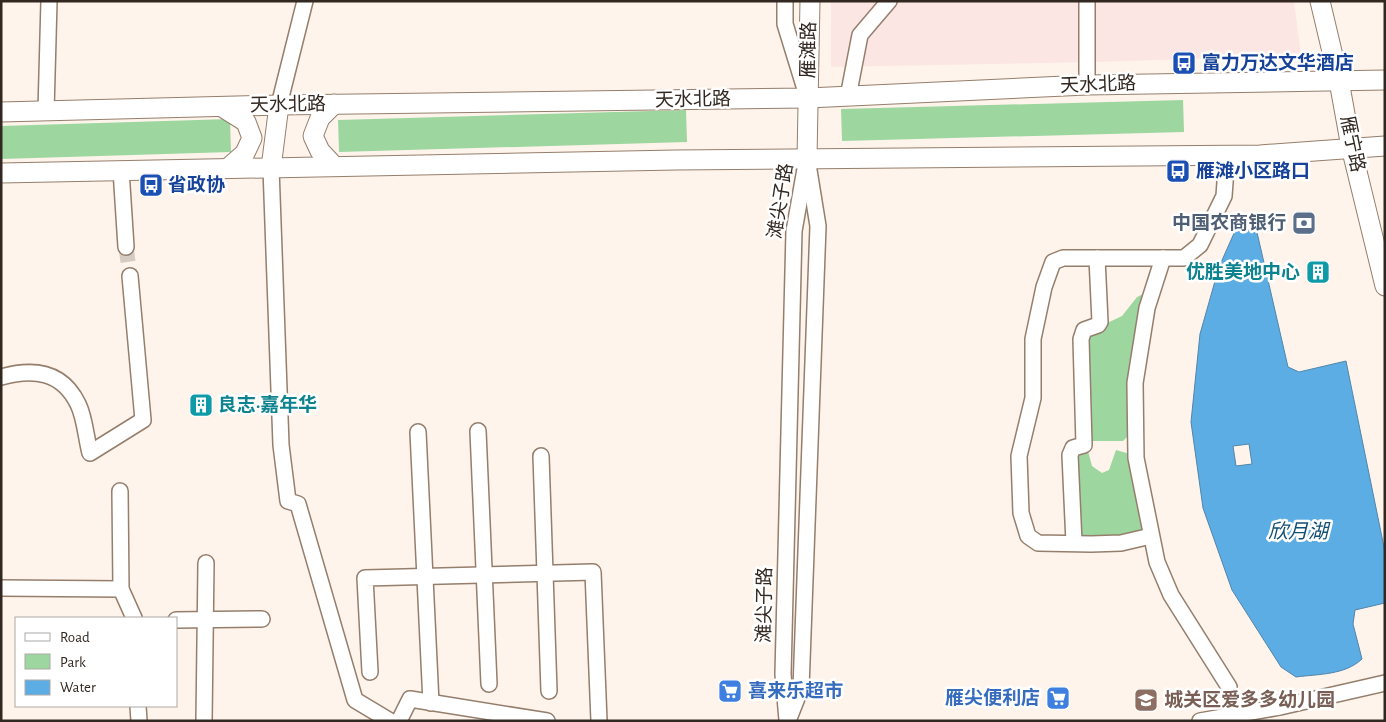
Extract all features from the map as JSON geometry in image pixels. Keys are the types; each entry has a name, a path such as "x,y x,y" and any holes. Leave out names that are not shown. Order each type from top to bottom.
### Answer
{"main road":[{"name":"雁滩路","path":"807,158 810,1"},
{"name":"雁宁路","path":"1320,1 1339,81 1351,147 1385,286"},
{"name":"天水北路","path":"1,112 334,104 808,98 1087,85 1385,80"},
{"path":"333,165 320,151 313,136 320,118 334,104"},
{"path":"271,168 279,105"},
{"path":"222,107 246,122 252,138 245,153 228,168"},
{"path":"1,173 271,168 333,165 807,158 1227,155 1385,146"}],"street":[{"path":"46,111 49,1"},
{"path":"279,105 305,1"},
{"path":"785,1 785,24 808,98"},
{"path":"848,97 860,35 889,1"},
{"path":"1087,1 1087,85"},
{"path":"1151,536 1121,543 1038,543 1028,536 1021,513 1019,456 1033,398 1033,339 1044,287 1053,262 1063,258 1184,258 1200,245 1224,196 1227,155"},
{"name":"滩尖子路","path":"788,721 783,674 794,231 807,158"},
{"name":"滩尖子路","path":"788,721 801,688 818,235 807,158"},
{"path":"271,168 281,445 288,502 298,504 355,700 390,721"},
{"path":"121,170 126,247"},
{"path":"1074,543 1070,455 1073,448 1084,445 1082,333 1084,330 1098,325 1100,322 1097,258"},
{"path":"1163,258 1148,308 1134,386 1136,458 1157,562 1170,596 1229,687"},
{"path":"1,377 18,372 42,372 65,385 78,404 90,453 143,420 130,276"},
{"path":"478,431 489,684"},
{"path":"418,432 431,703"},
{"path":"541,456 549,690"},
{"path":"120,491 121,589 134,617"},
{"path":"204,721 206,563"},
{"path":"370,672 365,578 593,572 599,721"},
{"path":"1,588 121,589"},
{"path":"178,620 262,619"},
{"path":"1200,721 1280,707 1385,683"},
{"path":"399,721 410,699 547,721"},
{"path":"138,707 139,721"}],"shaded area":[{"path":"831,1 1294,1 1301,55 1100,62 831,67"}],"green space":[{"path":"1183,100 1184,132 842,141 841,109"},
{"path":"686,110 687,142 339,152 338,120"},
{"path":"230,119 231,152 1,159 1,126"},
{"path":"1143,294 1130,363 1129,435 1123,441 1088,440 1088,332 1122,316 1137,297"},
{"path":"1116,450 1130,454 1131,476 1143,526 1139,535 1078,538 1077,452 1088,451 1092,466 1102,473 1109,470"}],"water":[{"name":"欣月湖","path":"1256,228 1288,367 1299,372 1346,361 1385,552 1385,603 1355,610 1353,624 1362,659 1340,671 1296,677 1281,667 1232,590 1203,508 1191,422 1200,334 1219,267 1235,231","holes":["1249,444 1252,464 1236,466 1233,446"]}],"tunnel":[{"path":"126,247 130,276"}],"place":[{"name":"富力万达文华酒店","path":"1184,63"},
{"name":"雁滩小区路口","path":"1178,171"},
{"name":"省政协","path":"151,185"},
{"name":"中国农商银行","path":"1304,223"},
{"name":"优胜美地中心","path":"1318,272"},
{"name":"良志·嘉年华","path":"201,405"},
{"name":"喜来乐超市","path":"730,691"},
{"name":"雁尖便利店","path":"1058,698"},
{"name":"城关区爱多多幼儿园","path":"1146,700"}]}
